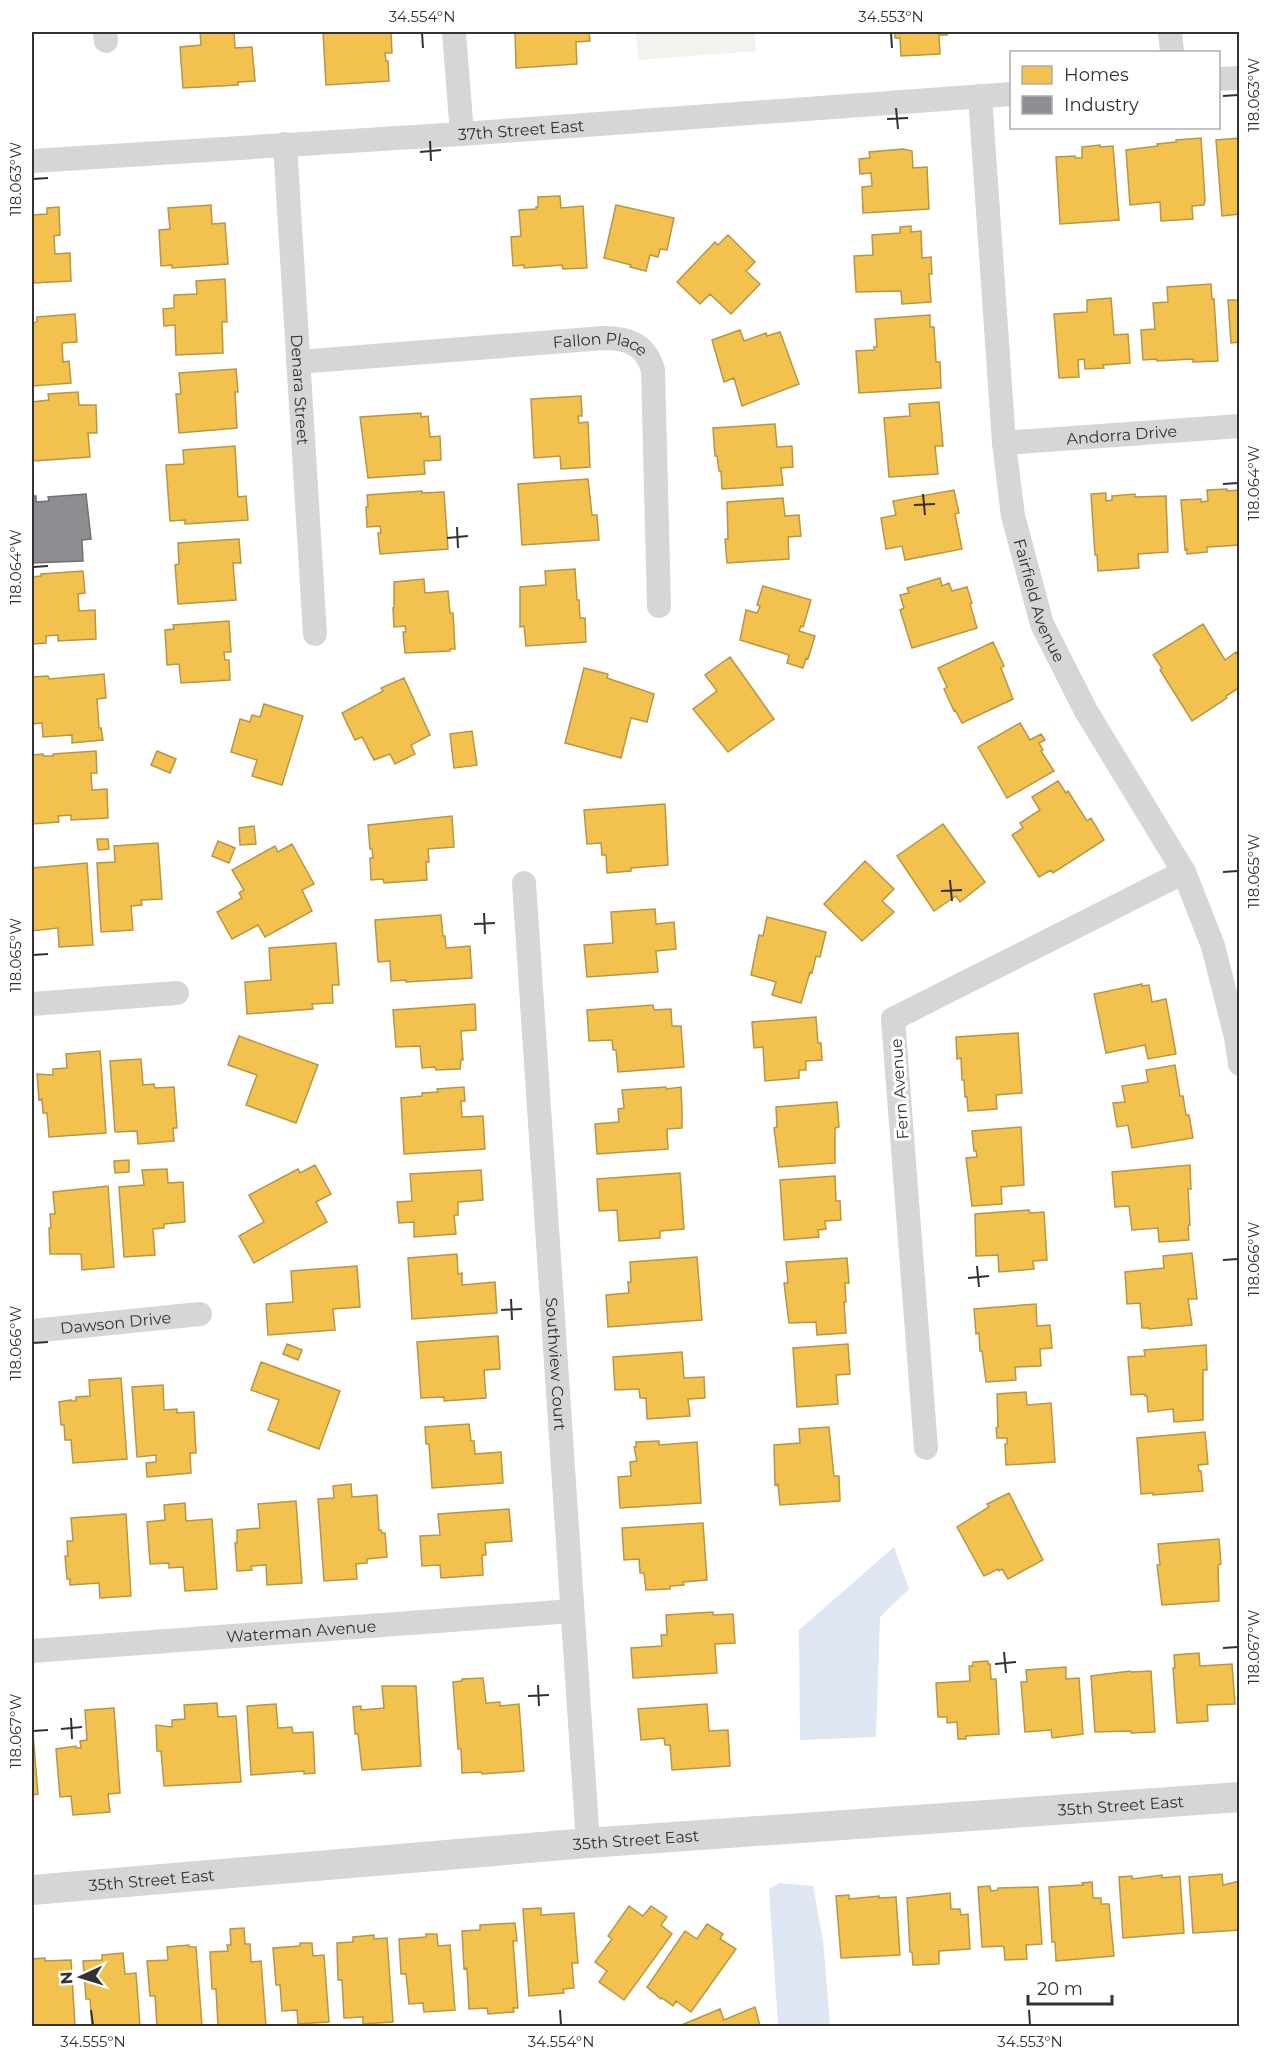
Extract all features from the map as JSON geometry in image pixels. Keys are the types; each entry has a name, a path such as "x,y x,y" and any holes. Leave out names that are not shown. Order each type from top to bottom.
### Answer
{"street":[{"path":"454,32 462,134"},
{"path":"1170,32 1172,51"},
{"path":"1220,79 1239,78"},
{"name":"37th Street East","path":"32,161 462,134 1010,94"},
{"name":"Fairfield Avenue","path":"980,96 1004,443 1013,516 1042,624 1086,711 1184,872 1214,946 1236,1037 1239,1064"},
{"name":"Denara Street","path":"285,144 315,634"},
{"name":"Fallon Place","path":"298,362 604,338 620,338 642,349 653,370 659,606"},
{"name":"Andorra Drive","path":"1004,443 1239,426"},
{"name":"Fern Avenue","path":"926,1448 893,1019 1184,872"},
{"name":"Southview Court","path":"524,882 588,1843"},
{"path":"32,1004 177,993"},
{"name":"Dawson Drive","path":"32,1331 200,1314"},
{"name":"Waterman Avenue","path":"32,1651 572,1611"},
{"name":"35th Street East","path":"32,1890 588,1843 1239,1797"}],"shaded area":[{"path":"636,32 755,32 756,51 638,60"},
{"path":"894,1547 909,1589 880,1617 876,1737 800,1740 799,1630"},
{"path":"779,1883 813,1886 823,1940 830,2026 778,2026 769,1889"}],"building: Homes":[{"path":"200,32 234,32 235,48 252,47 255,81 238,82 238,85 183,88 180,47 201,45"},
{"path":"323,32 391,32 392,53 385,53 386,61 388,61 389,81 326,85"},
{"path":"515,32 589,32 590,41 576,42 577,64 516,68"},
{"path":"895,32 947,32 947,35 939,35 940,54 901,56 900,38 895,38"},
{"path":"1201,138 1205,200 1204,205 1192,206 1193,219 1161,221 1160,202 1130,205 1126,150 1158,146 1157,144 1176,142 1176,140"},
{"path":"1240,138 1240,214 1222,216 1216,140"},
{"path":"1100,145 1100,147 1113,146 1119,220 1060,224 1056,157 1082,158 1082,147"},
{"path":"903,149 912,151 913,168 927,167 929,209 863,213 862,187 872,186 871,173 860,174 859,159 870,158 869,152"},
{"path":"560,196 561,208 583,206 587,268 563,269 562,265 524,268 524,265 513,266 511,237 521,236 519,210 536,209 538,197"},
{"path":"211,205 212,224 225,223 228,264 172,268 172,265 161,266 159,230 170,229 168,208"},
{"path":"616,205 674,218 667,250 660,249 658,257 650,255 646,271 604,258"},
{"path":"59,207 60,235 54,236 55,254 70,253 71,281 34,283 32,277 32,215 47,214 47,208"},
{"path":"911,226 911,232 921,231 922,258 931,257 932,274 929,274 931,302 902,304 901,291 856,292 854,256 873,255 872,235 900,233 900,227"},
{"path":"728,235 755,262 746,271 760,284 731,314 710,294 700,304 677,282 715,242 718,245"},
{"path":"225,279 227,322 222,322 223,353 176,355 175,325 164,326 163,309 174,308 174,295 197,294 196,281"},
{"path":"1211,284 1218,361 1143,360 1141,330 1155,329 1153,303 1168,302 1167,287"},
{"path":"1111,298 1114,335 1128,334 1130,363 1085,369 1084,359 1078,360 1079,377 1059,378 1054,314 1087,312 1087,300"},
{"path":"1228,300 1240,300 1240,342 1231,343"},
{"path":"75,314 77,342 62,343 63,362 69,361 71,383 32,386 32,323 37,322 37,317"},
{"path":"930,315 930,327 934,327 936,362 940,362 941,388 859,393 856,351 874,350 874,347 877,347 875,319"},
{"path":"740,330 744,341 766,333 767,336 780,332 799,384 742,406 734,378 724,382 712,340"},
{"path":"236,369 237,428 179,433 176,394 181,394 179,373"},
{"path":"78,392 79,405 96,405 97,433 88,433 90,457 33,461 32,463 32,402 49,400 48,394"},
{"path":"581,396 582,416 578,416 579,423 588,422 590,467 561,469 560,456 534,458 531,399"},
{"path":"939,402 943,446 935,446 938,474 889,477 884,418 910,416 909,404"},
{"path":"421,413 421,417 428,416 430,437 440,436 441,460 424,461 425,474 368,478 360,417"},
{"path":"775,424 777,447 792,446 793,467 781,468 783,485 722,489 721,471 719,471 717,456 715,456 713,428"},
{"path":"235,446 238,497 246,496 248,520 185,524 185,520 170,521 166,465 184,464 183,450"},
{"path":"588,479 592,515 597,515 599,540 522,545 518,484"},
{"path":"1227,489 1227,491 1240,490 1240,545 1207,547 1207,552 1187,554 1181,500 1208,501 1207,490"},
{"path":"954,490 959,513 955,514 962,549 905,560 902,546 886,549 881,518 896,515 893,501"},
{"path":"422,491 422,493 444,492 448,549 380,554 378,533 381,533 380,526 367,527 367,495"},
{"path":"1106,493 1106,501 1112,500 1112,496 1135,494 1135,497 1166,496 1168,552 1138,554 1139,568 1098,571 1091,494"},
{"path":"783,498 785,516 799,515 801,536 788,537 789,559 727,563 725,539 728,539 727,502"},
{"path":"239,539 241,563 233,563 236,600 178,604 175,565 179,564 178,543"},
{"path":"575,569 577,600 579,600 580,618 585,618 586,642 526,646 524,626 520,627 520,587 546,585 545,571"},
{"path":"83,571 85,593 78,594 79,611 95,610 96,639 58,641 58,635 46,636 46,643 32,644 32,577 41,576 41,574"},
{"path":"940,578 942,586 949,583 952,591 967,587 977,628 912,648 900,610 904,608 900,595 909,593 907,588"},
{"path":"424,579 425,593 448,591 450,613 453,613 455,649 405,653 403,632 406,632 405,626 394,627 394,582"},
{"path":"763,586 811,600 803,627 801,626 799,631 815,636 803,668 787,663 789,655 740,640 746,610 757,613"},
{"path":"229,621 231,652 224,652 225,660 229,660 230,680 181,683 179,664 167,665 165,630 174,629 173,625"},
{"path":"1203,624 1225,660 1236,652 1240,658 1240,687 1192,721 1153,655"},
{"path":"993,642 1004,666 1001,668 1013,699 962,723 944,689 947,687 938,668"},
{"path":"730,657 774,719 728,752 693,709 717,691 705,675"},
{"path":"584,668 608,674 607,678 654,694 647,722 631,718 621,758 565,743"},
{"path":"104,674 106,698 97,699 99,728 101,728 103,740 72,743 72,735 43,737 42,723 33,724 32,677 48,676 49,679"},
{"path":"404,678 430,735 411,745 415,754 395,764 390,754 374,760 362,737 355,740 342,713 383,691 381,688"},
{"path":"264,704 303,716 282,785 252,776 257,760 231,752 240,719 250,722 252,715 260,717"},
{"path":"1020,723 1030,740 1041,734 1045,740 1039,743 1043,750 1041,751 1054,771 1007,798 978,747"},
{"path":"472,731 477,765 454,768 450,734"},
{"path":"96,751 97,773 91,773 92,790 107,789 108,818 71,820 71,815 58,816 59,822 32,824 32,755 53,756 53,754"},
{"path":"157,751 176,759 170,773 151,765"},
{"path":"1058,781 1066,793 1068,791 1087,821 1091,818 1104,840 1053,873 1051,870 1039,877 1012,835 1023,828 1020,823 1040,810 1032,797"},
{"path":"665,804 668,865 631,868 631,871 607,873 606,855 602,855 601,843 587,844 584,810"},
{"path":"452,816 454,847 428,849 427,880 384,883 383,879 371,880 370,858 373,858 368,825"},
{"path":"943,824 985,882 960,902 956,896 934,911 897,856"},
{"path":"254,826 256,844 240,845 239,828"},
{"path":"97,839 108,839 109,849 98,850"},
{"path":"218,841 235,848 229,863 212,856"},
{"path":"158,843 162,899 141,900 142,905 131,906 133,930 101,932 97,863 115,862 114,846"},
{"path":"292,844 314,884 302,890 312,911 265,937 258,925 232,939 217,912 242,898 239,893 244,890 232,870 275,846 278,852"},
{"path":"865,861 894,889 882,901 894,912 862,941 824,904"},
{"path":"87,863 93,945 59,947 58,928 32,931 32,868"},
{"path":"655,909 656,924 674,922 676,949 656,951 658,972 587,977 584,945 613,943 611,912"},
{"path":"441,915 446,948 470,946 472,978 391,981 390,961 378,962 375,920"},
{"path":"767,917 826,932 820,957 816,956 801,1003 772,995 776,982 751,975 759,935 763,936"},
{"path":"336,943 339,985 332,985 333,1003 312,1004 313,1009 247,1014 245,982 271,980 269,948"},
{"path":"1142,984 1142,986 1149,985 1152,1002 1166,999 1176,1054 1148,1059 1145,1045 1106,1053 1094,994"},
{"path":"475,1004 476,1030 461,1031 463,1060 461,1060 460,1069 422,1068 420,1046 396,1047 393,1010"},
{"path":"653,1005 654,1010 671,1009 672,1026 681,1026 684,1067 618,1072 616,1050 613,1050 612,1040 589,1041 587,1010"},
{"path":"816,1017 822,1060 806,1061 806,1070 799,1070 799,1078 765,1081 763,1047 754,1048 752,1022"},
{"path":"1018,1033 1022,1093 996,1095 997,1109 968,1111 964,1080 962,1080 961,1058 957,1059 956,1037"},
{"path":"239,1036 318,1065 296,1123 246,1105 257,1075 228,1065"},
{"path":"100,1051 106,1133 49,1137 47,1113 43,1113 42,1099 39,1100 37,1074 53,1075 53,1069 67,1068 66,1054"},
{"path":"141,1059 143,1085 154,1084 155,1088 174,1087 177,1128 173,1128 174,1141 138,1144 137,1131 115,1132 110,1061"},
{"path":"1175,1065 1180,1096 1183,1096 1186,1115 1189,1115 1193,1138 1132,1148 1128,1125 1117,1127 1113,1103 1125,1102 1122,1086 1148,1082 1146,1070"},
{"path":"464,1087 465,1101 461,1101 462,1117 483,1116 485,1149 404,1154 401,1098 438,1092 437,1089"},
{"path":"666,1087 666,1089 681,1087 682,1110 682,1128 667,1129 668,1149 597,1154 595,1124 619,1122 618,1109 624,1108 622,1090"},
{"path":"837,1102 839,1127 835,1128 835,1163 779,1167 774,1128 777,1127 776,1107"},
{"path":"1021,1127 1024,1185 1001,1187 1002,1204 972,1206 966,1158 977,1157 974,1151 972,1131"},
{"path":"129,1160 129,1172 115,1173 114,1161"},
{"path":"315,1165 331,1194 316,1202 327,1222 254,1263 239,1236 264,1222 249,1195 298,1169 300,1173"},
{"path":"1190,1165 1189,1240 1159,1242 1158,1228 1132,1230 1129,1206 1115,1207 1112,1172"},
{"path":"167,1169 168,1183 183,1182 185,1222 164,1224 164,1228 153,1229 155,1255 124,1257 119,1187 144,1185 142,1170"},
{"path":"481,1170 483,1200 458,1202 458,1215 454,1215 456,1234 414,1237 414,1222 399,1223 397,1202 412,1201 410,1174"},
{"path":"680,1173 684,1229 660,1231 660,1238 619,1241 617,1210 599,1211 597,1179"},
{"path":"835,1176 836,1201 840,1201 841,1220 825,1221 826,1229 818,1230 819,1237 784,1240 780,1180"},
{"path":"108,1186 114,1267 82,1270 81,1254 50,1254 50,1214 55,1214 53,1192"},
{"path":"1029,1210 1030,1213 1044,1212 1047,1260 1033,1261 1034,1269 999,1272 998,1255 976,1256 975,1214"},
{"path":"1192,1253 1197,1299 1188,1299 1192,1325 1142,1328 1140,1303 1127,1304 1125,1272 1164,1268 1163,1256"},
{"path":"457,1254 458,1274 462,1273 462,1285 495,1282 497,1313 412,1319 408,1258"},
{"path":"697,1257 702,1320 608,1327 606,1295 629,1293 630,1262"},
{"path":"847,1258 849,1283 845,1283 846,1302 844,1302 846,1333 817,1335 816,1322 789,1323 784,1283 788,1283 786,1262"},
{"path":"357,1266 360,1307 333,1309 335,1330 268,1335 266,1304 293,1302 291,1271"},
{"path":"1036,1304 1037,1326 1050,1325 1052,1348 1040,1349 1041,1366 1015,1367 1016,1380 986,1382 979,1333 976,1334 974,1309"},
{"path":"498,1336 500,1369 484,1370 486,1398 444,1401 444,1397 421,1398 417,1342"},
{"path":"287,1344 302,1350 298,1360 283,1354"},
{"path":"848,1344 850,1374 836,1375 838,1404 797,1407 793,1348"},
{"path":"1206,1345 1207,1370 1203,1370 1203,1420 1174,1422 1173,1409 1148,1412 1145,1394 1131,1395 1128,1357 1145,1356 1144,1350"},
{"path":"682,1352 684,1378 704,1377 705,1398 688,1399 690,1416 647,1419 646,1398 640,1398 639,1389 615,1390 613,1357"},
{"path":"261,1362 340,1391 319,1449 268,1430 279,1400 251,1390"},
{"path":"121,1378 127,1459 73,1463 71,1440 65,1440 64,1425 61,1425 59,1402 76,1401 76,1397 90,1396 89,1380"},
{"path":"163,1385 164,1410 177,1409 177,1413 194,1412 196,1453 190,1453 191,1473 147,1477 146,1463 156,1462 156,1455 137,1457 132,1387"},
{"path":"1026,1392 1027,1405 1051,1403 1055,1462 1006,1465 1007,1438 997,1438 997,1394"},
{"path":"469,1424 475,1454 501,1452 503,1483 432,1488 429,1444 426,1444 425,1427"},
{"path":"829,1427 834,1476 839,1476 840,1501 780,1505 778,1484 775,1485 774,1445 800,1443 799,1429"},
{"path":"1205,1432 1208,1464 1198,1465 1201,1471 1203,1491 1141,1494 1137,1438"},
{"path":"659,1441 659,1445 697,1442 701,1503 620,1508 618,1477 631,1476 630,1462 637,1461 634,1447 636,1447 636,1442"},
{"path":"351,1484 352,1497 377,1495 379,1530 385,1533 387,1557 367,1559 367,1563 356,1564 357,1579 324,1581 318,1499 334,1498 333,1486"},
{"path":"1009,1493 1043,1560 1008,1579 1002,1569 984,1576 957,1527 989,1507 987,1504"},
{"path":"296,1501 302,1583 267,1585 266,1565 251,1566 252,1570 237,1571 235,1543 237,1543 237,1530 260,1528 258,1504"},
{"path":"185,1503 186,1521 212,1519 217,1589 185,1591 183,1567 169,1568 169,1563 150,1564 147,1522 165,1520 164,1505"},
{"path":"509,1509 512,1541 485,1543 486,1555 482,1555 483,1575 441,1578 440,1565 422,1566 420,1536 440,1535 438,1514"},
{"path":"126,1514 131,1596 100,1598 99,1583 70,1585 70,1579 67,1579 65,1556 68,1556 67,1541 73,1541 71,1518"},
{"path":"703,1523 707,1580 683,1582 684,1585 670,1586 670,1589 646,1590 644,1573 640,1573 639,1559 624,1560 622,1528"},
{"path":"1219,1539 1221,1564 1218,1565 1219,1601 1162,1605 1157,1565 1160,1565 1158,1544"},
{"path":"713,1612 713,1615 733,1614 735,1643 715,1644 717,1673 633,1678 631,1648 662,1646 661,1635 667,1635 666,1615"},
{"path":"1199,1653 1200,1666 1232,1664 1235,1704 1207,1705 1208,1721 1177,1723 1174,1655"},
{"path":"988,1661 991,1679 996,1679 999,1734 966,1736 966,1739 958,1739 957,1722 947,1723 947,1717 938,1717 936,1683 970,1681 969,1666 973,1666 973,1662"},
{"path":"1066,1667 1066,1679 1079,1678 1083,1734 1052,1738 1051,1730 1025,1732 1021,1682 1027,1682 1026,1670"},
{"path":"1151,1671 1155,1732 1095,1732 1091,1676"},
{"path":"483,1678 486,1703 500,1702 500,1706 519,1704 524,1771 462,1773 453,1682"},
{"path":"382,1686 416,1686 421,1766 362,1770 358,1734 355,1734 353,1707 361,1706 361,1710 384,1708"},
{"path":"217,1703 218,1717 236,1716 241,1782 164,1786 161,1751 157,1751 156,1725 172,1727 172,1720 185,1719 184,1705"},
{"path":"276,1704 278,1728 292,1727 293,1733 313,1732 315,1773 304,1774 304,1771 251,1775 247,1706"},
{"path":"707,1704 709,1731 728,1730 730,1766 672,1770 670,1745 665,1745 664,1738 641,1740 638,1709"},
{"path":"114,1708 120,1793 108,1794 110,1812 73,1815 71,1796 60,1797 56,1749 76,1746 76,1748 81,1748 80,1741 87,1740 85,1710"},
{"path":"32,1722 38,1794 32,1795"},
{"path":"1222,1874 1223,1885 1240,1881 1240,1930 1193,1933 1189,1877"},
{"path":"1162,1875 1162,1878 1180,1876 1184,1933 1123,1938 1119,1877 1132,1876 1132,1879"},
{"path":"1092,1882 1093,1898 1101,1898 1101,1904 1109,1904 1114,1956 1056,1961 1055,1942 1052,1942 1049,1887 1083,1885 1082,1883"},
{"path":"990,1886 991,1891 998,1890 998,1888 1038,1887 1042,1944 1026,1945 1027,1959 1005,1960 1004,1947 982,1947 978,1887"},
{"path":"950,1893 951,1909 960,1909 961,1915 968,1914 970,1949 939,1951 939,1964 913,1965 912,1952 910,1952 907,1898"},
{"path":"849,1895 849,1899 896,1897 900,1955 841,1958 836,1896"},
{"path":"629,1906 643,1916 651,1906 667,1917 661,1925 672,1934 624,2000 599,1982 607,1971 595,1962 612,1939 608,1936"},
{"path":"541,1908 541,1915 574,1913 578,1963 572,1963 574,1988 563,1989 564,1993 529,1996 523,1909"},
{"path":"515,1923 517,1941 513,1941 518,2008 513,2008 514,2012 488,2014 487,2008 469,2009 462,1931 480,1930 480,1925"},
{"path":"707,1924 723,1934 720,1939 736,1949 691,2012 676,2001 673,2006 647,1987 685,1931 697,1939"},
{"path":"244,1928 245,1944 250,1944 251,1962 261,1961 266,2026 218,2026 216,1989 212,1989 210,1952 228,1951 227,1945 231,1945 230,1929"},
{"path":"426,1934 437,1934 438,1946 450,1945 455,2010 424,2012 423,2003 409,2004 406,1974 401,1974 399,1939 426,1937"},
{"path":"374,1935 374,1939 387,1938 393,2022 363,2024 363,2017 344,2018 342,1980 338,1980 337,1943 353,1942 353,1937"},
{"path":"300,1943 312,1943 313,1956 324,1955 329,2022 298,2024 297,2010 282,2011 280,1985 276,1985 273,1948 300,1946"},
{"path":"189,1945 189,1947 196,1947 202,2026 157,2026 155,1996 150,1996 147,1961 168,1960 167,1947"},
{"path":"123,1953 125,1974 136,1973 140,2026 92,2026 90,1999 86,1999 83,1961 102,1960 102,1955"},
{"path":"45,1958 45,1961 71,1960 75,2026 32,2026 32,1959"},
{"path":"755,2007 760,2026 679,2026 720,2009 724,2020"}],"building: Industry":[{"path":"86,494 91,539 82,540 83,561 32,563 32,496 36,496 36,502 49,501 48,497"}]}
